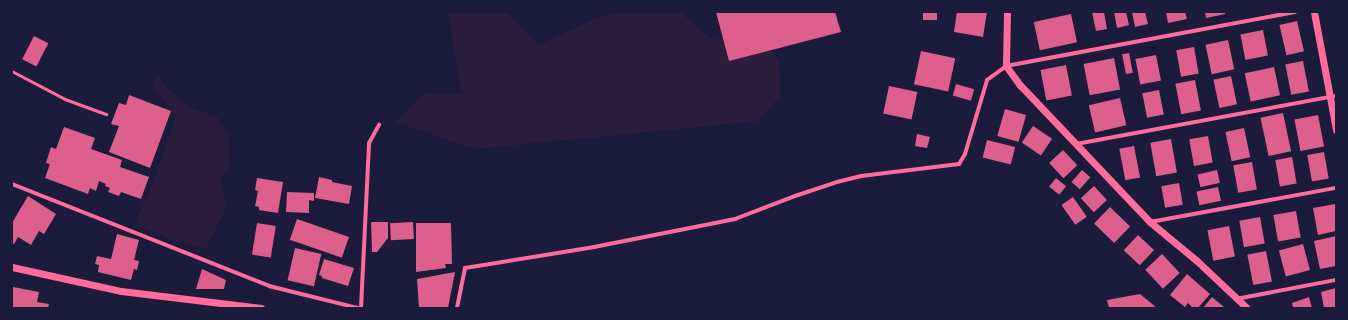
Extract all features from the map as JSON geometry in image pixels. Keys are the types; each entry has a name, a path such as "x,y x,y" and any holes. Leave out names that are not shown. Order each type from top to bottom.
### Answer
{"street":[{"path":"1007,12 1006,66 1020,85 1150,222 1196,260 1235,299 1247,308"},
{"path":"457,308 465,268 594,247 735,219 795,196 837,182 861,176 959,164 965,154 987,80 1006,66 1295,12"},
{"path":"1314,12 1333,96 1336,130"},
{"path":"1075,144 1333,96"},
{"path":"12,184 270,286 360,308 369,142 379,125"},
{"path":"1150,222 1336,188"},
{"path":"12,267 121,291 261,308"},
{"path":"1235,299 1336,280"}],"path":[{"path":"12,71 65,99 106,114"}],"shaded area":[{"path":"448,12 507,12 538,45 594,19 617,12 680,12 712,40 754,28 779,62 781,95 758,121 474,149 396,122 424,93 461,94"},
{"path":"158,76 172,93 195,109 217,117 229,135 230,166 221,178 226,209 205,250 170,239 136,225 139,213 153,183 176,116 151,85"}],"building":[{"path":"716,12 835,12 841,32 729,61"},
{"path":"923,12 937,12 937,20 923,20"},
{"path":"957,12 987,12 983,37 954,32"},
{"path":"1092,12 1104,12 1107,29 1096,31"},
{"path":"1114,12 1126,12 1129,25 1117,28"},
{"path":"1132,12 1145,12 1148,24 1135,27"},
{"path":"1166,12 1185,12 1187,19 1168,23"},
{"path":"1205,12 1225,12 1225,14 1206,18"},
{"path":"1071,14 1077,42 1040,50 1034,22"},
{"path":"1297,21 1304,51 1286,55 1279,25"},
{"path":"1263,30 1268,56 1245,60 1240,34"},
{"path":"34,36 48,43 36,66 22,59"},
{"path":"1228,40 1234,69 1212,74 1206,45"},
{"path":"1194,47 1199,74 1181,77 1176,50"},
{"path":"921,51 955,58 948,92 914,84"},
{"path":"1129,53 1133,73 1126,74 1122,54"},
{"path":"1156,55 1161,81 1140,85 1135,59"},
{"path":"1114,58 1120,89 1090,95 1084,64"},
{"path":"1303,61 1309,91 1291,95 1285,64"},
{"path":"1066,65 1072,95 1046,100 1040,70"},
{"path":"1274,67 1280,95 1251,102 1245,73"},
{"path":"1231,76 1237,104 1219,108 1213,80"},
{"path":"1195,80 1201,110 1181,114 1175,84"},
{"path":"956,84 974,89 971,101 953,96"},
{"path":"889,86 917,92 912,119 883,113"},
{"path":"1159,90 1164,115 1147,118 1142,93"},
{"path":"129,95 171,111 150,168 109,152 119,126 111,124 119,103 126,105"},
{"path":"1120,98 1126,125 1095,132 1089,105"},
{"path":"1005,109 1026,115 1018,142 997,136"},
{"path":"1283,113 1291,151 1269,156 1261,118"},
{"path":"1318,115 1324,146 1301,151 1294,120"},
{"path":"1033,126 1052,139 1041,155 1022,143"},
{"path":"64,127 95,138 91,149 122,160 120,167 149,177 141,199 121,192 119,196 108,192 110,188 105,186 106,184 99,181 96,191 90,188 88,194 45,178 50,164 46,163 51,147 56,149"},
{"path":"1244,128 1250,157 1232,161 1225,132"},
{"path":"917,134 930,137 927,148 915,146"},
{"path":"1208,136 1213,163 1194,166 1189,139"},
{"path":"1171,139 1177,172 1156,176 1150,143"},
{"path":"987,140 1015,147 1011,164 983,157"},
{"path":"1134,146 1140,177 1125,180 1119,149"},
{"path":"1063,150 1077,165 1063,178 1049,163"},
{"path":"1324,152 1329,179 1312,182 1307,155"},
{"path":"1292,157 1297,184 1280,187 1275,160"},
{"path":"1252,162 1257,190 1238,193 1233,165"},
{"path":"1082,170 1090,177 1080,189 1072,182"},
{"path":"1217,170 1220,183 1200,187 1198,174"},
{"path":"319,177 332,180 332,182 352,186 349,204 315,198"},
{"path":"257,178 283,182 278,213 259,210 259,207 255,206 258,191 255,190"},
{"path":"1056,178 1066,186 1059,195 1049,187"},
{"path":"1179,183 1183,205 1165,208 1161,186"},
{"path":"1094,186 1107,200 1094,212 1081,198"},
{"path":"1218,187 1221,201 1199,205 1196,192"},
{"path":"287,192 314,193 314,201 309,200 309,213 286,212"},
{"path":"28,196 56,214 44,234 39,231 31,245 18,237 14,244 12,243 12,223"},
{"path":"1073,197 1087,217 1075,225 1062,205"},
{"path":"1335,204 1336,231 1318,235 1313,208"},
{"path":"1110,207 1130,226 1114,243 1094,224"},
{"path":"1296,211 1301,238 1278,242 1273,215"},
{"path":"1260,217 1265,244 1244,247 1239,221"},
{"path":"297,219 349,237 342,258 290,240"},
{"path":"371,222 388,222 388,238 377,252 372,252"},
{"path":"413,222 414,239 391,240 390,223"},
{"path":"257,223 276,226 271,258 252,255"},
{"path":"416,223 451,223 452,264 445,264 446,268 416,272"},
{"path":"1229,226 1235,256 1213,261 1207,230"},
{"path":"117,234 139,240 134,260 139,261 137,270 134,269 131,280 98,272 99,265 95,264 97,256 111,259"},
{"path":"1138,235 1154,250 1140,265 1124,250"},
{"path":"1336,236 1336,266 1320,269 1314,241"},
{"path":"1303,244 1310,270 1286,277 1279,250"},
{"path":"295,248 321,254 314,286 288,280"},
{"path":"1266,251 1272,281 1253,285 1247,255"},
{"path":"1162,254 1180,273 1163,289 1145,270"},
{"path":"324,259 354,268 348,286 322,278 322,276 319,275"},
{"path":"202,269 226,280 224,289 196,289"},
{"path":"455,272 448,308 419,308 417,279"},
{"path":"1187,274 1210,294 1198,308 1193,308 1188,303 1185,307 1170,295"},
{"path":"13,287 39,292 37,302 49,304 48,308 12,308"},
{"path":"1336,288 1336,308 1324,308 1321,292"},
{"path":"1140,294 1157,308 1109,308 1107,300"},
{"path":"1212,297 1225,308 1203,308"},
{"path":"1309,297 1312,308 1293,308 1292,303"}]}
